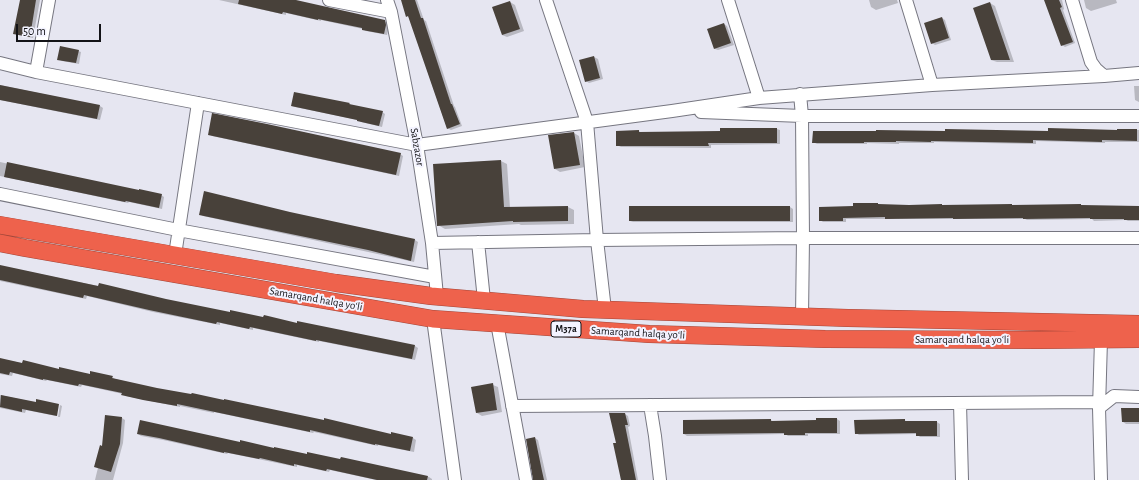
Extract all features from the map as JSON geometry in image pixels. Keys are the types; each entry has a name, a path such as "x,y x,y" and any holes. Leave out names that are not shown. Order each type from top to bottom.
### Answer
{"highway":[{"name":"Samarqand halqa yoʻli","path":"0,225 10,228 336,283 437,296 583,309 802,317 1139,324"},
{"name":"Samarqand halqa yoʻli","path":"0,243 32,250 433,319 649,334 825,339 1139,340"},
{"path":"580,330 583,309"}],"street":[{"path":"36,72 49,0"},
{"path":"329,0 391,12"},
{"name":"Sabzazor","path":"387,0 391,12 417,145 432,242 437,296"},
{"path":"546,0 587,122 597,240 605,310"},
{"path":"728,0 759,98"},
{"path":"906,0 932,85"},
{"path":"1072,0 1091,62 1104,76"},
{"path":"0,63 36,72 417,145 759,98 932,85 1139,73"},
{"path":"800,94 802,116 802,317"},
{"path":"174,255 198,103"},
{"path":"672,111 802,116 1139,116"},
{"path":"0,194 178,230 435,277"},
{"path":"432,242 803,238 1139,238"},
{"path":"478,242 484,300"},
{"path":"433,319 455,480"},
{"path":"497,323 526,480"},
{"path":"1101,340 1099,405 1101,480"},
{"path":"512,406 960,403 1099,405 1114,396 1139,397"},
{"path":"960,403 962,480"},
{"path":"650,405 660,480"}],"building":[{"path":"20,0 36,0 30,37 13,34"},
{"path":"239,0 296,0 385,20 386,25 384,34 362,30 362,28 283,12 282,14 238,4"},
{"path":"401,0 415,0 421,18 423,18 451,104 460,124 447,129 408,16 406,17"},
{"path":"1044,0 1059,0 1062,7 1060,8 1073,42 1061,46"},
{"path":"510,1 520,29 502,35 492,7"},
{"path":"990,2 1010,60 991,60 973,8"},
{"path":"942,17 949,38 931,44 924,23"},
{"path":"724,23 731,43 714,49 707,29"},
{"path":"60,46 79,50 76,63 57,60"},
{"path":"594,56 600,78 585,82 579,60"},
{"path":"0,85 100,105 97,119 0,100"},
{"path":"294,92 383,111 379,126 291,106"},
{"path":"212,113 401,153 396,175 208,135"},
{"path":"720,128 777,128 777,143 708,143 709,146 616,146 616,131 720,131"},
{"path":"1048,128 1117,130 1137,129 1137,141 1102,140 1102,142 1033,140 1033,143 896,141 864,143 812,143 813,131 945,131 945,129 1048,131"},
{"path":"574,132 580,165 554,169 548,135"},
{"path":"501,160 504,207 568,206 568,221 513,221 437,226 433,164"},
{"path":"7,162 162,194 159,208 4,177"},
{"path":"204,191 290,212 415,239 411,261 368,250 199,215"},
{"path":"853,203 909,205 1081,204 1139,206 1139,220 1090,218 885,219 885,217 843,218 843,221 819,221 819,207 853,206"},
{"path":"629,206 790,206 790,221 629,221"},
{"path":"0,265 98,286 99,283 230,312 230,310 263,317 264,315 297,323 297,321 415,345 412,359 250,327 249,329 217,322 216,324 84,295 83,298 0,280"},
{"path":"0,358 22,363 23,360 59,369 59,367 90,374 90,371 113,376 112,378 157,388 224,399 324,420 324,418 391,434 391,432 413,437 410,451 177,404 177,406 143,400 121,395 122,393 79,384 78,386 43,380 10,372 9,375 0,373"},
{"path":"493,383 497,410 476,413 471,387"},
{"path":"1,395 36,402 36,399 59,404 57,416 22,409 22,412 0,407"},
{"path":"1121,408 1139,408 1139,422 1122,422"},
{"path":"609,413 625,413 628,425 625,425 636,480 621,480 613,443 616,443"},
{"path":"105,415 122,417 120,444 111,472 94,467 100,445 102,446"},
{"path":"816,418 837,418 837,433 805,433 805,435 784,435 784,433 683,434 683,420 771,419 771,421 816,420"},
{"path":"905,419 905,421 937,421 937,436 916,436 916,433 855,434 854,420"},
{"path":"140,420 240,442 240,440 274,448 307,454 307,452 340,459 341,457 428,476 427,480 377,480 327,469 326,471 294,464 294,466 260,458 224,453 137,434"},
{"path":"535,437 544,480 533,480 526,439"}]}
